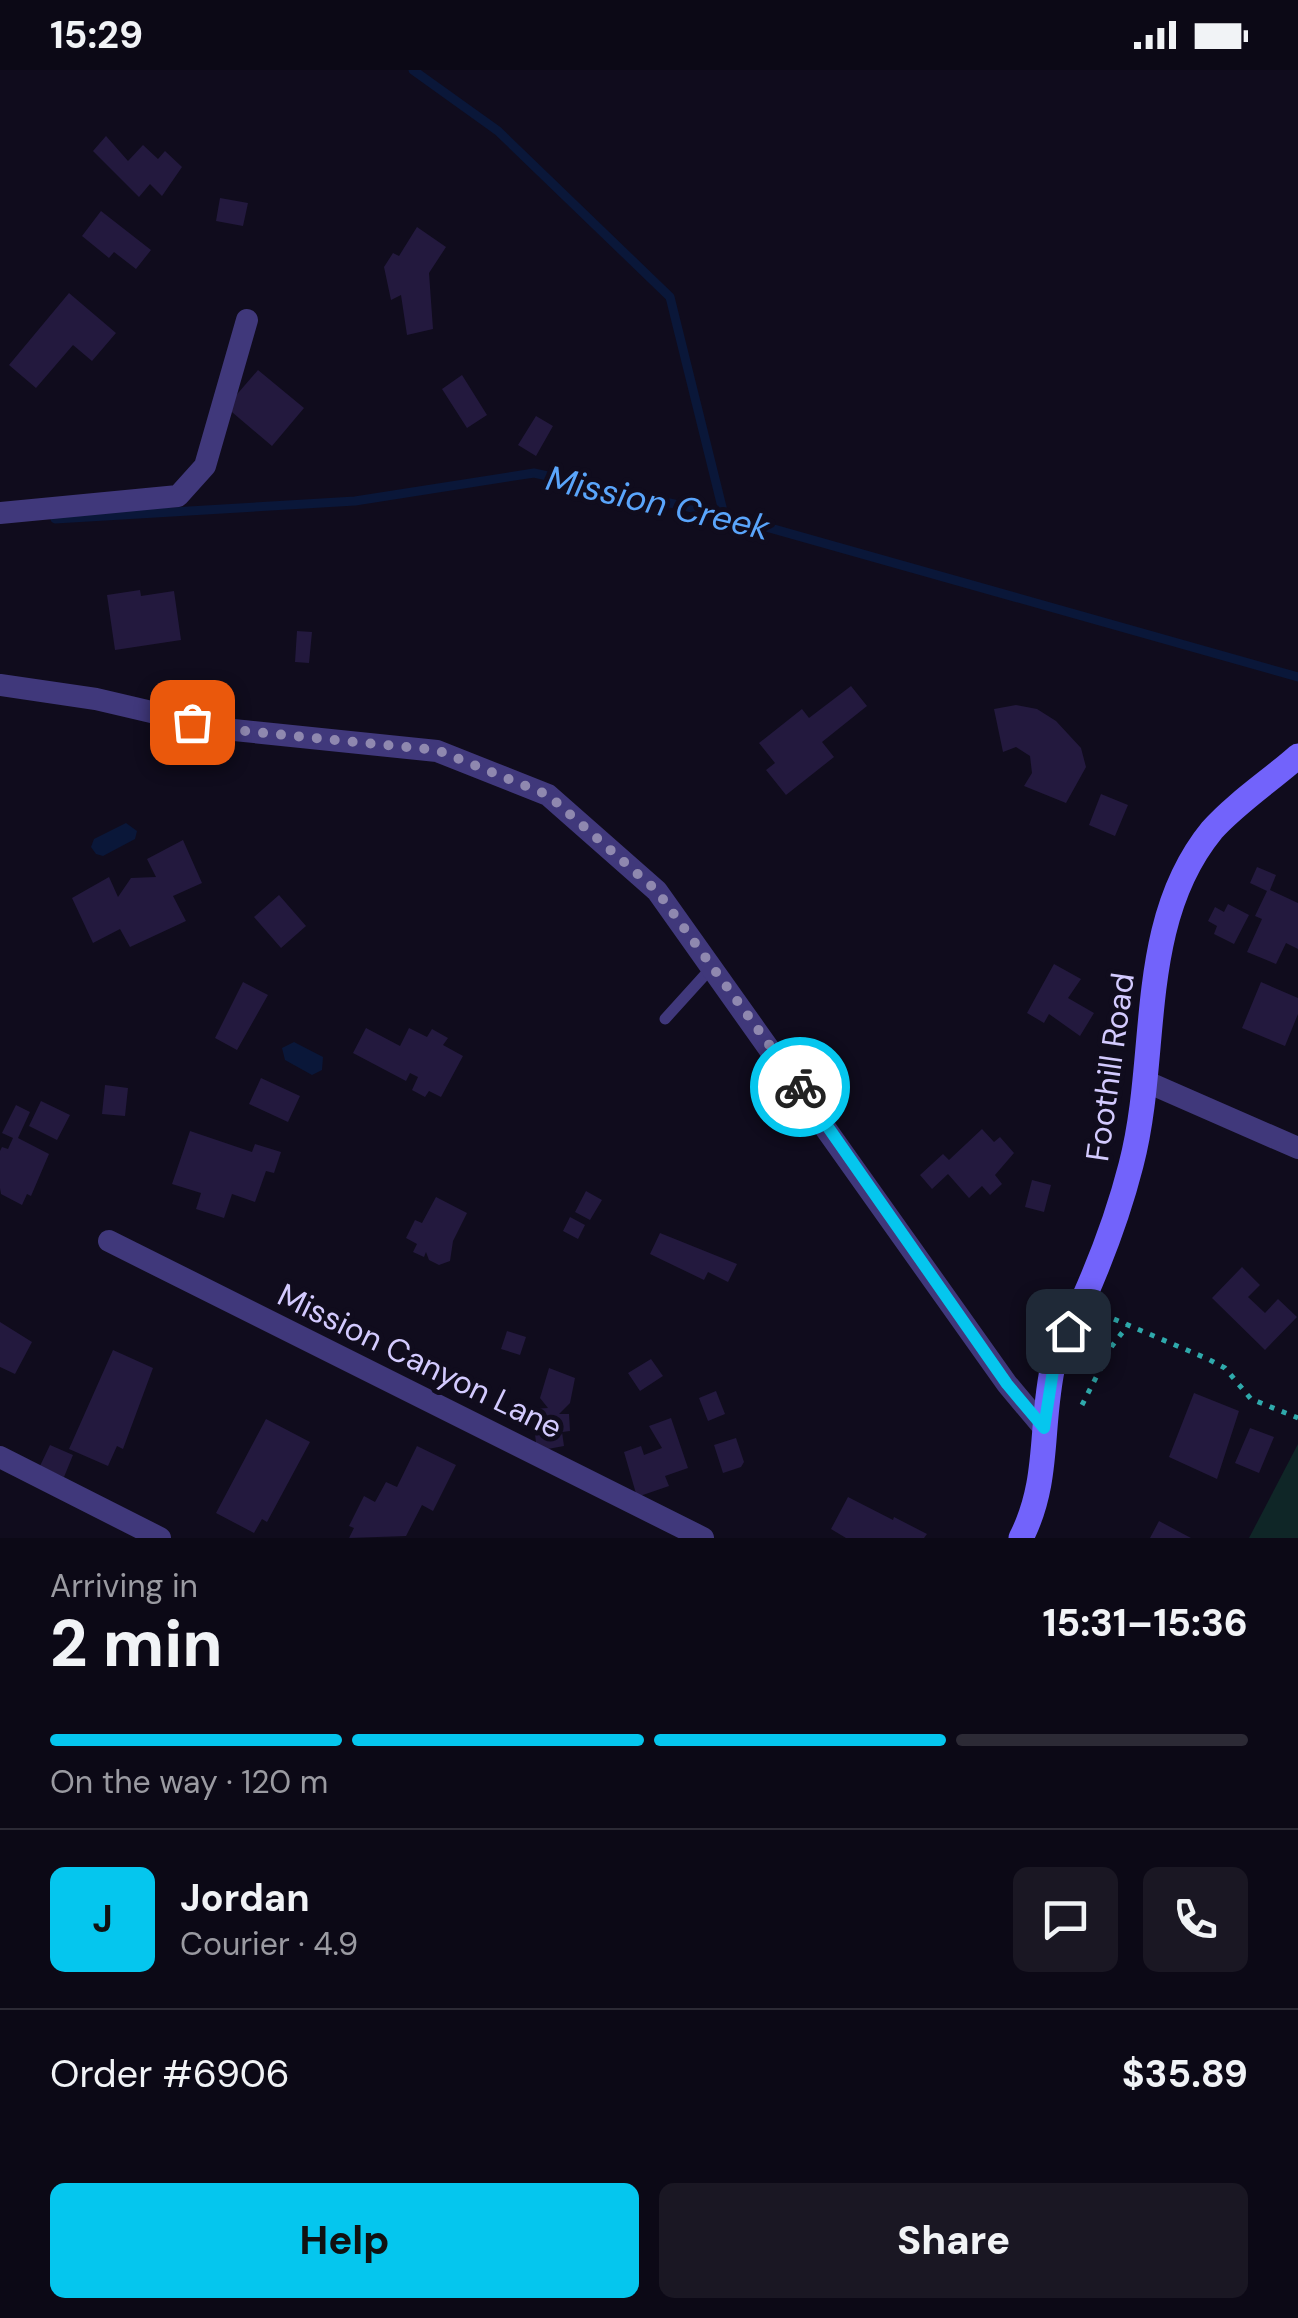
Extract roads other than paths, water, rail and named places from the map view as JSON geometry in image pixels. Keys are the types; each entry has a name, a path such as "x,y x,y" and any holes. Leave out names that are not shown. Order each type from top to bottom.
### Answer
{"main road":[{"name":"Foothill Road","path":"1021,1538 1036,1509 1044,1474 1044,1428 1055,1358 1112,1232 1133,1159 1147,1082 1163,935 1180,886 1212,831 1298,756"}],"street":[{"path":"0,513 178,496 205,466 247,320"},
{"path":"0,685 96,699 224,729 437,750 548,795 598,835 657,891 1007,1384 1044,1428"},
{"path":"1147,1082 1298,1148"},
{"name":"Mission Canyon Lane","path":"110,1241 704,1538"},
{"path":"0,1458 160,1538"}],"lane":[{"path":"665,1019 712,966"}],"water":[{"path":"126,823 137,831 135,839 103,856 96,854 91,847 94,839"},
{"path":"294,1042 323,1057 322,1070 312,1075 285,1060 282,1048"}],"waterway":[{"path":"413,70 498,131 670,297 724,515"},
{"name":"Mission Creek","path":"55,519 355,501 534,473 724,515 1298,677"}]}
